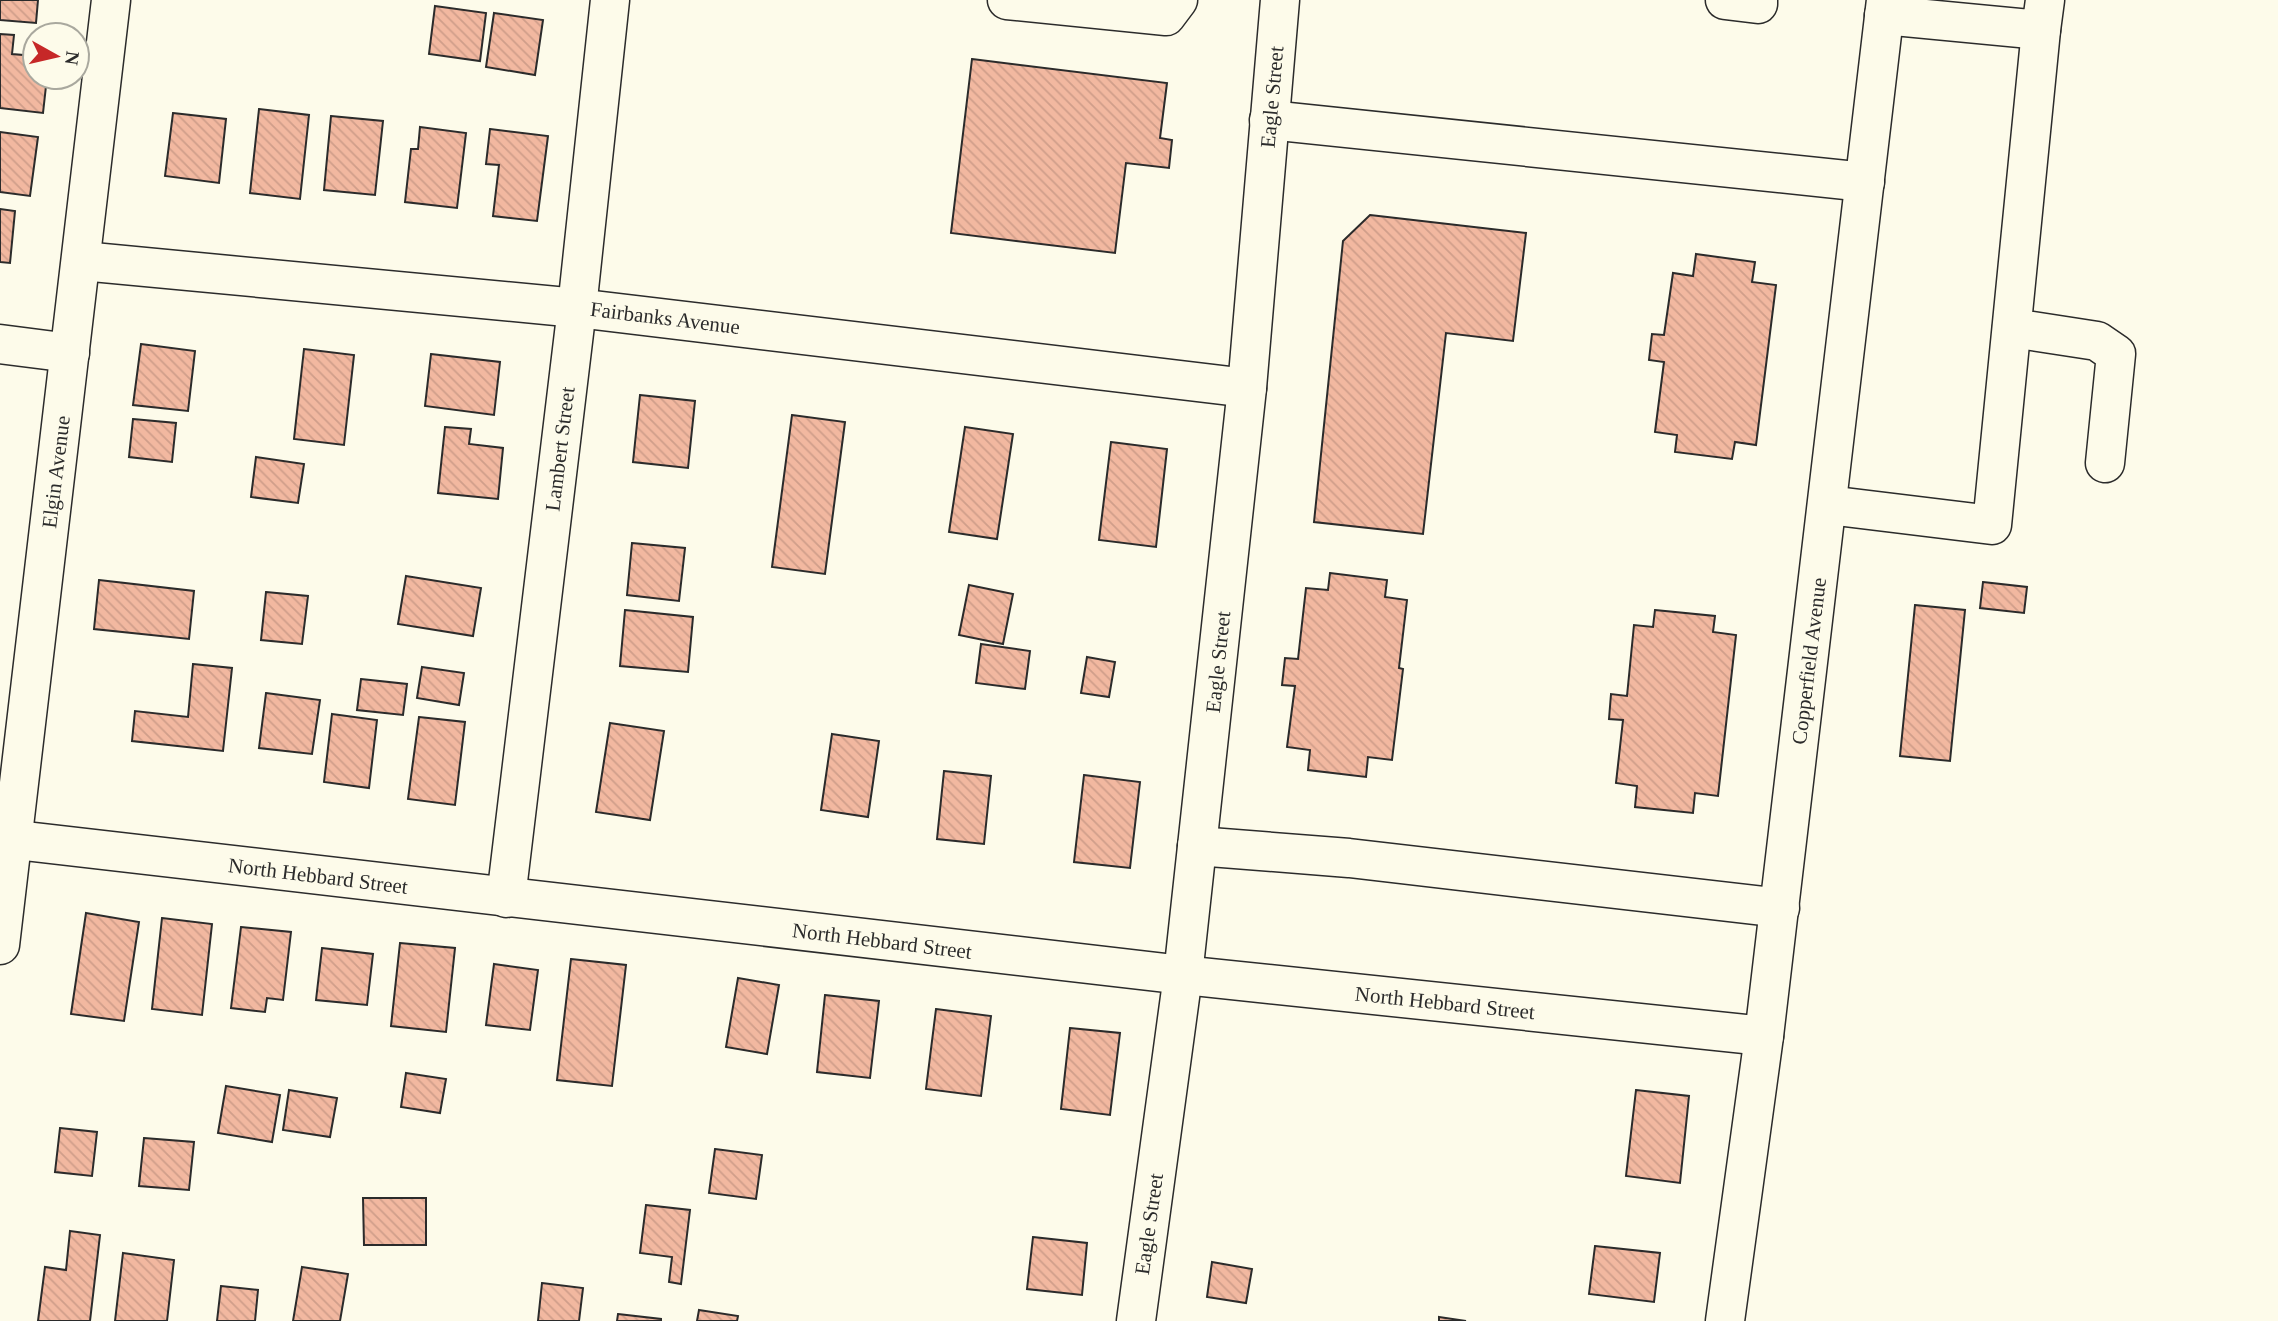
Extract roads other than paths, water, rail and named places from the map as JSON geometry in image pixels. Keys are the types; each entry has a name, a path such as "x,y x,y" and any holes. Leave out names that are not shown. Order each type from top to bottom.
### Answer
{"street":[{"name":"Elgin Avenue","path":"0,945 6,839 82,261 111,0"},
{"name":"Lambert Street","path":"506,898 578,308 610,0"},
{"path":"1007,0 1167,16 1178,0"},
{"name":"Eagle Street","path":"1136,1321 1183,975 1247,388 1280,0"},
{"path":"1725,0 1758,4 1758,0"},
{"path":"1828,505 1992,524 2043,15 1885,8"},
{"name":"Copperfield Avenue","path":"1726,1321 1780,908 1885,8"},
{"path":"1269,120 1865,182"},
{"name":"Fairbanks Avenue","path":"82,261 578,308 1247,388"},
{"path":"2012,328 2096,341 2116,354 2105,463"},
{"path":"0,344 70,353"},
{"name":"North Hebbard Street","path":"6,839 1183,975 1764,1036"},
{"path":"1197,846 1349,858 1780,908"}]}
